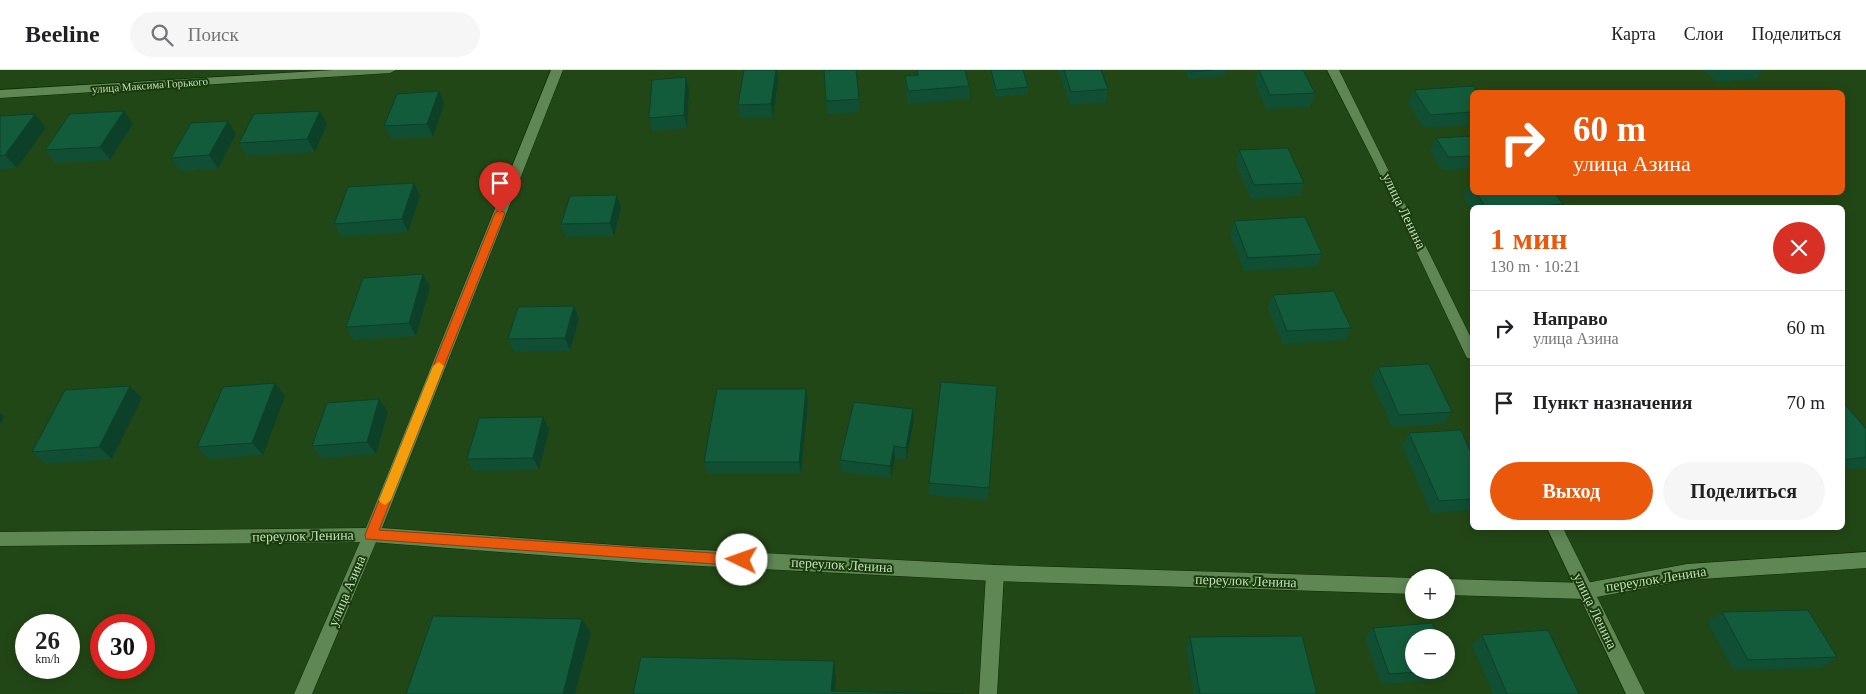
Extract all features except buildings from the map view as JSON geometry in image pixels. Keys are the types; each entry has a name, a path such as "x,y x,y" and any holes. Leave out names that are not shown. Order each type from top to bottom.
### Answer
{"street":[{"name":"улица Максима Горького","path":"0,94 390,70"},
{"name":"улица Азина","path":"303,694 371,535 557,70"},
{"name":"улица Ленина","path":"1333,70 1380,162 1470,350"},
{"name":"улица Ленина","path":"1556,530 1636,694"},
{"name":"переулок Ленина","path":"0,539 371,535 644,555 995,573 1405,586"},
{"name":"переулок Ленина","path":"1455,587 1586,591 1687,572 1866,560"},
{"path":"988,694 995,573"}],"slow traffic":[{"path":"385,500 439,366"}],"route":[{"path":"500,213 371,535 644,555 742,560"}]}
